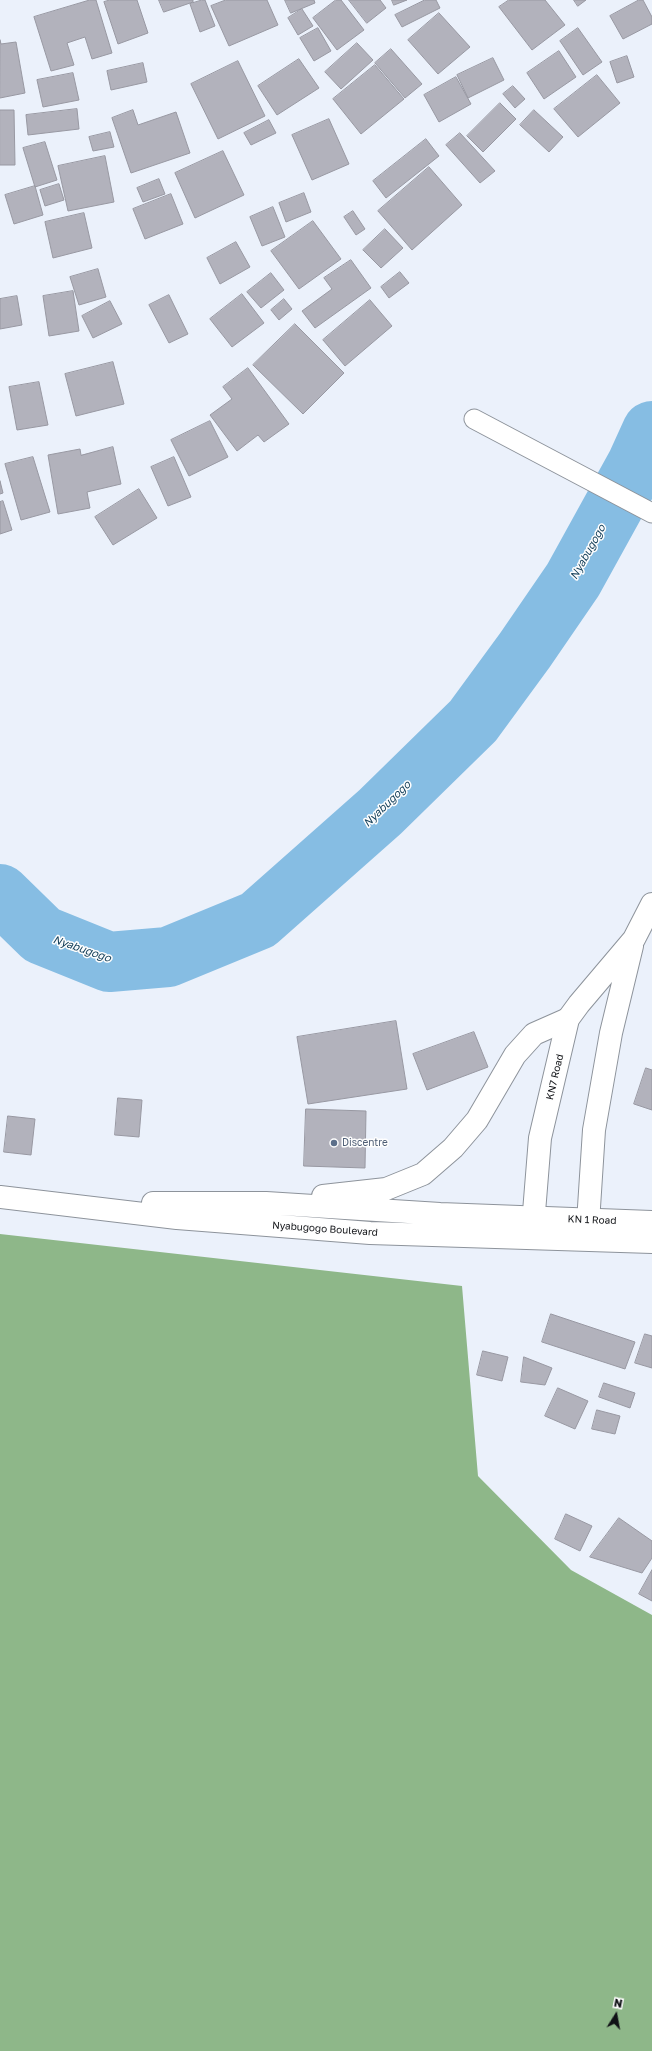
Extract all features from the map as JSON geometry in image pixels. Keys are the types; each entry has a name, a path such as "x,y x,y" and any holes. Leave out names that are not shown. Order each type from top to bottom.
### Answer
{"main road":[{"name":"KN7 Road","path":"532,1228 540,1138 568,1019 634,939 652,904"},
{"name":"KN7 Road","path":"587,1230 594,1130 611,1033 634,939"},
{"path":"266,1203 386,1189 423,1174 453,1148 477,1120 515,1055 534,1034 568,1019"},
{"name":"Nyabugogo Boulevard","path":"0,1196 155,1203 266,1203 440,1214 532,1228"},
{"name":"Nyabugogo Boulevard","path":"0,1196 193,1219 370,1232 532,1228"},
{"name":"KN 1 Road","path":"532,1228 587,1230 652,1222"},
{"path":"587,1230 652,1242"}],"lane":[{"path":"474,419 588,477 652,513"}],"green space":[{"path":"0,1234 462,1286 478,1476 571,1570 652,1615 652,2051 0,2051"}],"building":[{"path":"90,0 96,0 112,53 92,59 85,37 67,43 74,65 51,71 34,17"},
{"path":"110,0 137,0 148,33 118,44 104,2"},
{"path":"159,0 193,0 193,2 164,12"},
{"path":"205,0 215,26 200,32 190,4"},
{"path":"226,0 267,0 278,25 229,46 211,6"},
{"path":"285,0 314,0 315,3 291,13"},
{"path":"336,0 341,0 364,30 337,50 313,18"},
{"path":"349,0 380,0 386,8 367,23"},
{"path":"392,0 407,0 394,5"},
{"path":"425,0 436,0 440,8 402,27 395,15"},
{"path":"509,0 545,0 565,25 532,50 499,7"},
{"path":"574,0 586,0 578,6"},
{"path":"639,0 643,0 652,17 652,24 623,39 610,16"},
{"path":"302,9 313,26 298,35 288,18"},
{"path":"439,13 470,47 438,74 408,40"},
{"path":"318,28 331,51 314,61 300,38"},
{"path":"578,28 602,62 583,75 560,41"},
{"path":"0,40 1,44 16,42 25,93 0,98"},
{"path":"357,43 373,60 341,89 325,72"},
{"path":"391,49 422,84 405,98 375,63"},
{"path":"559,51 576,77 544,99 527,73"},
{"path":"627,56 634,77 617,83 610,62"},
{"path":"493,58 504,80 468,98 457,75"},
{"path":"299,59 319,88 277,115 258,86"},
{"path":"238,61 265,116 218,139 191,84"},
{"path":"143,63 147,82 111,90 107,71"},
{"path":"375,65 404,99 361,134 333,99"},
{"path":"73,73 79,100 43,107 37,80"},
{"path":"597,75 620,103 578,137 554,109"},
{"path":"456,77 471,104 439,122 424,95"},
{"path":"513,86 525,99 515,108 503,94"},
{"path":"500,103 516,119 483,152 467,136"},
{"path":"77,109 79,129 28,135 26,115"},
{"path":"0,110 14,110 15,165 0,165"},
{"path":"133,110 138,125 176,112 190,153 131,173 112,118"},
{"path":"534,110 563,137 549,152 520,125"},
{"path":"329,119 349,164 312,180 292,135"},
{"path":"269,120 276,133 251,145 244,133"},
{"path":"110,132 114,147 93,151 89,137"},
{"path":"460,133 495,171 480,183 446,145"},
{"path":"426,139 439,156 386,198 373,181"},
{"path":"45,142 57,180 35,187 23,148"},
{"path":"223,151 244,195 195,218 175,173"},
{"path":"105,156 114,202 68,211 58,166"},
{"path":"429,167 462,205 412,250 378,211"},
{"path":"159,179 165,194 143,202 137,188"},
{"path":"59,184 64,200 45,206 40,190"},
{"path":"35,186 43,215 14,224 5,195"},
{"path":"304,193 311,212 286,222 279,203"},
{"path":"171,194 183,224 145,239 133,209"},
{"path":"273,207 285,237 262,246 250,217"},
{"path":"353,211 365,229 356,235 344,217"},
{"path":"84,213 92,248 53,258 45,222"},
{"path":"313,221 341,259 299,289 271,251"},
{"path":"385,229 403,248 381,268 363,250"},
{"path":"236,242 250,267 220,284 207,258"},
{"path":"351,260 371,288 315,328 302,311 332,289 324,278"},
{"path":"98,269 106,297 79,305 70,277"},
{"path":"400,272 409,283 389,298 381,287"},
{"path":"271,273 284,290 261,308 247,292"},
{"path":"73,291 79,331 49,336 43,296"},
{"path":"242,294 264,323 232,347 210,319"},
{"path":"169,295 188,334 169,343 149,305"},
{"path":"17,296 22,325 0,329 0,299"},
{"path":"284,299 292,309 279,320 271,310"},
{"path":"370,300 392,326 345,366 323,340"},
{"path":"110,301 122,324 93,338 82,316"},
{"path":"295,324 344,373 303,414 253,365"},
{"path":"113,362 124,404 76,416 65,374"},
{"path":"248,368 289,424 264,442 258,435 237,451 210,415 232,399 223,387"},
{"path":"39,382 48,425 17,430 9,387"},
{"path":"210,421 228,457 189,476 171,440"},
{"path":"113,447 121,484 87,492 90,508 58,514 48,455 80,449 81,455"},
{"path":"33,457 50,512 21,520 5,464"},
{"path":"174,457 191,497 168,506 151,467"},
{"path":"0,481 3,493 0,494"},
{"path":"139,489 157,518 113,545 95,517"},
{"path":"3,501 12,530 0,534 0,502"},
{"path":"396,1021 407,1089 308,1104 297,1037"},
{"path":"474,1032 488,1067 427,1090 413,1054"},
{"path":"646,1068 652,1070 652,1110 634,1104"},
{"path":"118,1098 142,1100 139,1137 115,1135"},
{"path":"306,1109 366,1111 365,1168 304,1166"},
{"path":"8,1116 35,1119 31,1155 4,1152"},
{"path":"551,1314 635,1342 625,1369 542,1342"},
{"path":"645,1334 652,1336 652,1368 635,1363"},
{"path":"483,1351 508,1357 502,1381 477,1375"},
{"path":"524,1357 552,1368 545,1385 521,1382"},
{"path":"604,1383 635,1393 630,1408 599,1397"},
{"path":"558,1388 588,1401 575,1429 545,1416"},
{"path":"597,1410 620,1416 615,1434 592,1429"},
{"path":"566,1514 592,1526 580,1551 555,1539"},
{"path":"619,1518 652,1541 652,1558 642,1573 590,1557"},
{"path":"652,1570 652,1601 639,1594"}],"waterway":[{"name":"Nyabugogo","path":"0,894 42,935 109,962 168,957 258,920 380,812 473,721 525,650 573,580 637,464 652,431"}],"place":[{"name":"Discentre","path":"334,1143"}]}
